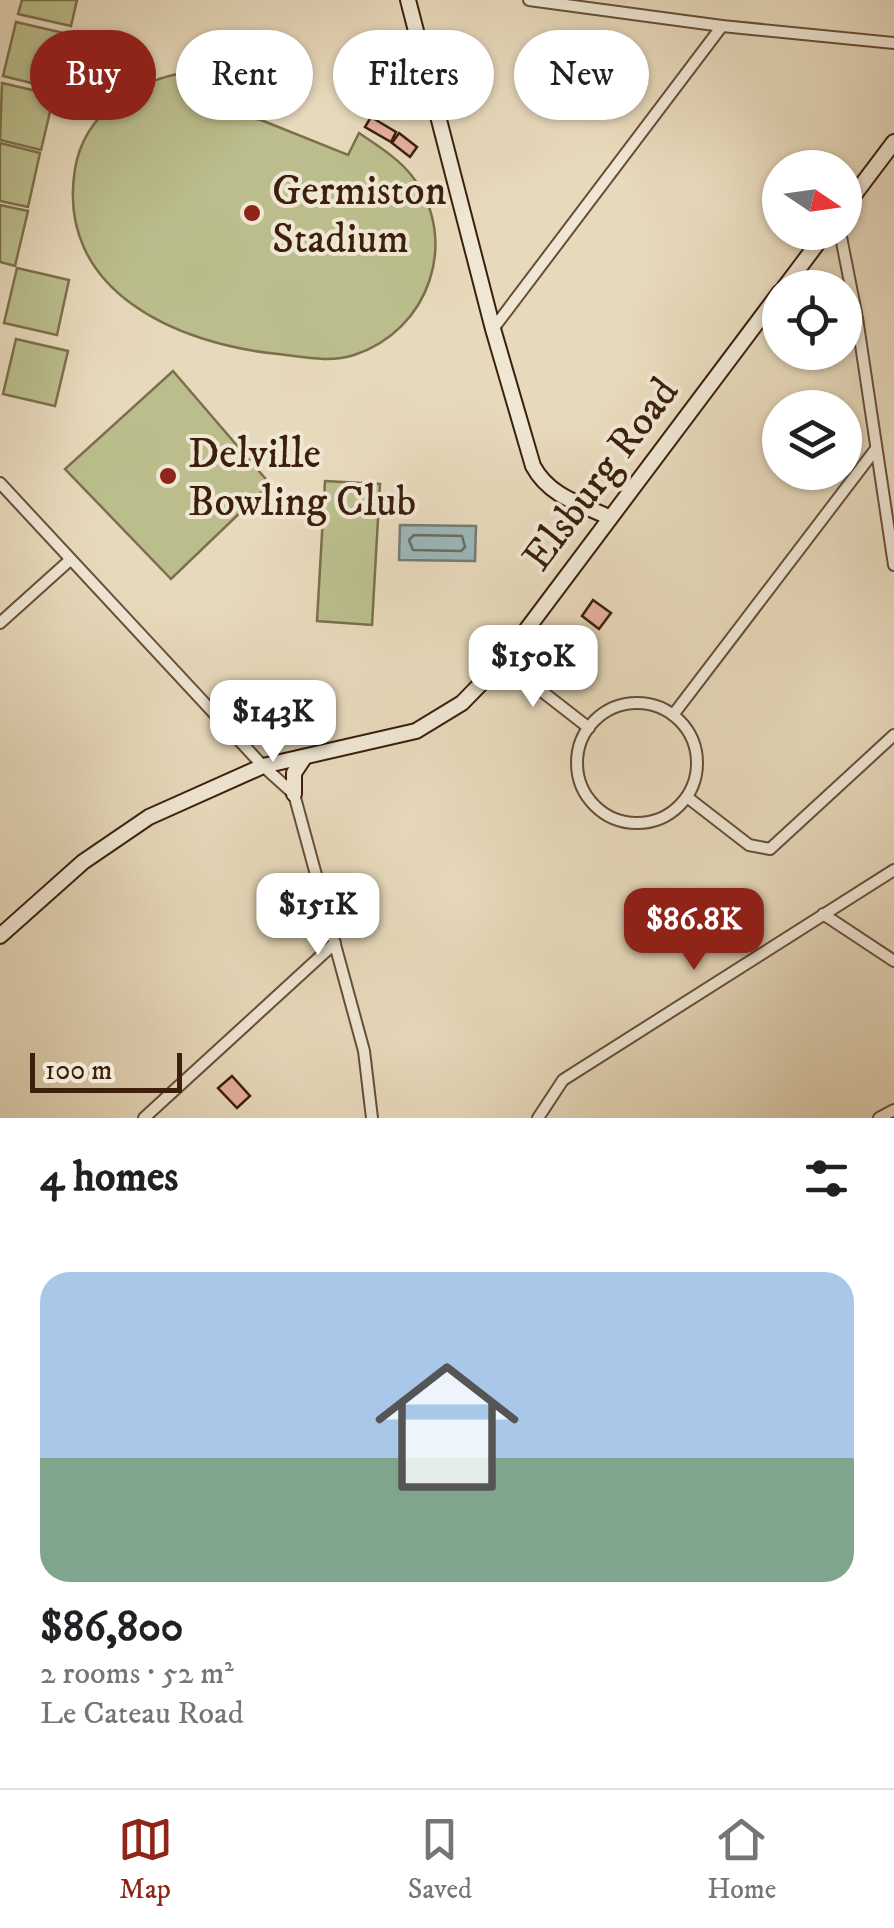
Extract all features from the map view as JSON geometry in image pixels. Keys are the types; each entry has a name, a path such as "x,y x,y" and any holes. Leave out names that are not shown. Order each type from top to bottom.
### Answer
{"main road":[{"path":"408,0 493,330 538,475 560,495 609,517"},
{"path":"862,184 894,142"},
{"name":"Elsburg Road","path":"797,270 812,250"},
{"name":"Elsburg Road","path":"0,936 83,862 124,834 206,789 263,766 385,741 432,723 462,703 503,662 762,317"},
{"path":"294,794 294,773 304,758"}],"street":[{"path":"530,0 722,26 894,43"},
{"path":"493,330 722,26"},
{"path":"861,370 894,565"},
{"path":"673,715 875,450"},
{"path":"0,483 263,766 294,794 364,1051 372,1118"},
{"path":"0,623 70,560"},
{"path":"503,662 588,728"},
{"path":"631,703 653,705 673,715 688,732 696,753 696,776 687,797 656,821 630,824 605,815 586,796 577,772 579,746 588,728 610,710 631,703"},
{"path":"687,797 750,846 770,849 894,735"},
{"path":"538,1118 563,1080 894,870"},
{"path":"823,914 894,961"},
{"path":"144,1118 335,942"},
{"path":"880,1118 894,1110"}],"green space":[{"path":"22,0 77,0 71,26 18,14"},
{"path":"16,22 51,30 30,30 30,83 3,76"},
{"name":"Germiston Stadium","path":"176,75 176,120 261,120 348,155 359,133 412,176 427,201 435,254 418,305 402,326 380,343 345,357 297,357 239,348 164,323 131,304 104,279 84,248 74,212 75,169 80,149 98,120 156,120 156,81"},
{"path":"2,83 30,89 30,120 48,120 41,150 0,140"},
{"path":"0,143 40,153 28,207 0,201"},
{"path":"0,205 28,211 15,266 0,262"},
{"path":"17,268 69,280 57,335 4,323"},
{"path":"16,339 68,351 55,406 3,394"},
{"name":"Delville Bowling Club","path":"173,371 270,484 171,579 65,469"},
{"path":"325,481 380,484 372,625 317,621"}],"water":[{"path":"400,525 476,526 475,561 399,560"}],"building":[{"path":"369,120 376,120 396,132 391,142 365,127"},
{"path":"399,133 417,147 410,157 392,143"},
{"path":"593,600 611,613 599,629 582,616"},
{"path":"576,649 579,670 555,673 553,652"},
{"path":"232,1076 250,1096 237,1108 218,1088"}],"place":[{"name":"Germiston Stadium","path":"252,213"},
{"name":"Delville Bowling Club","path":"168,476"}]}
